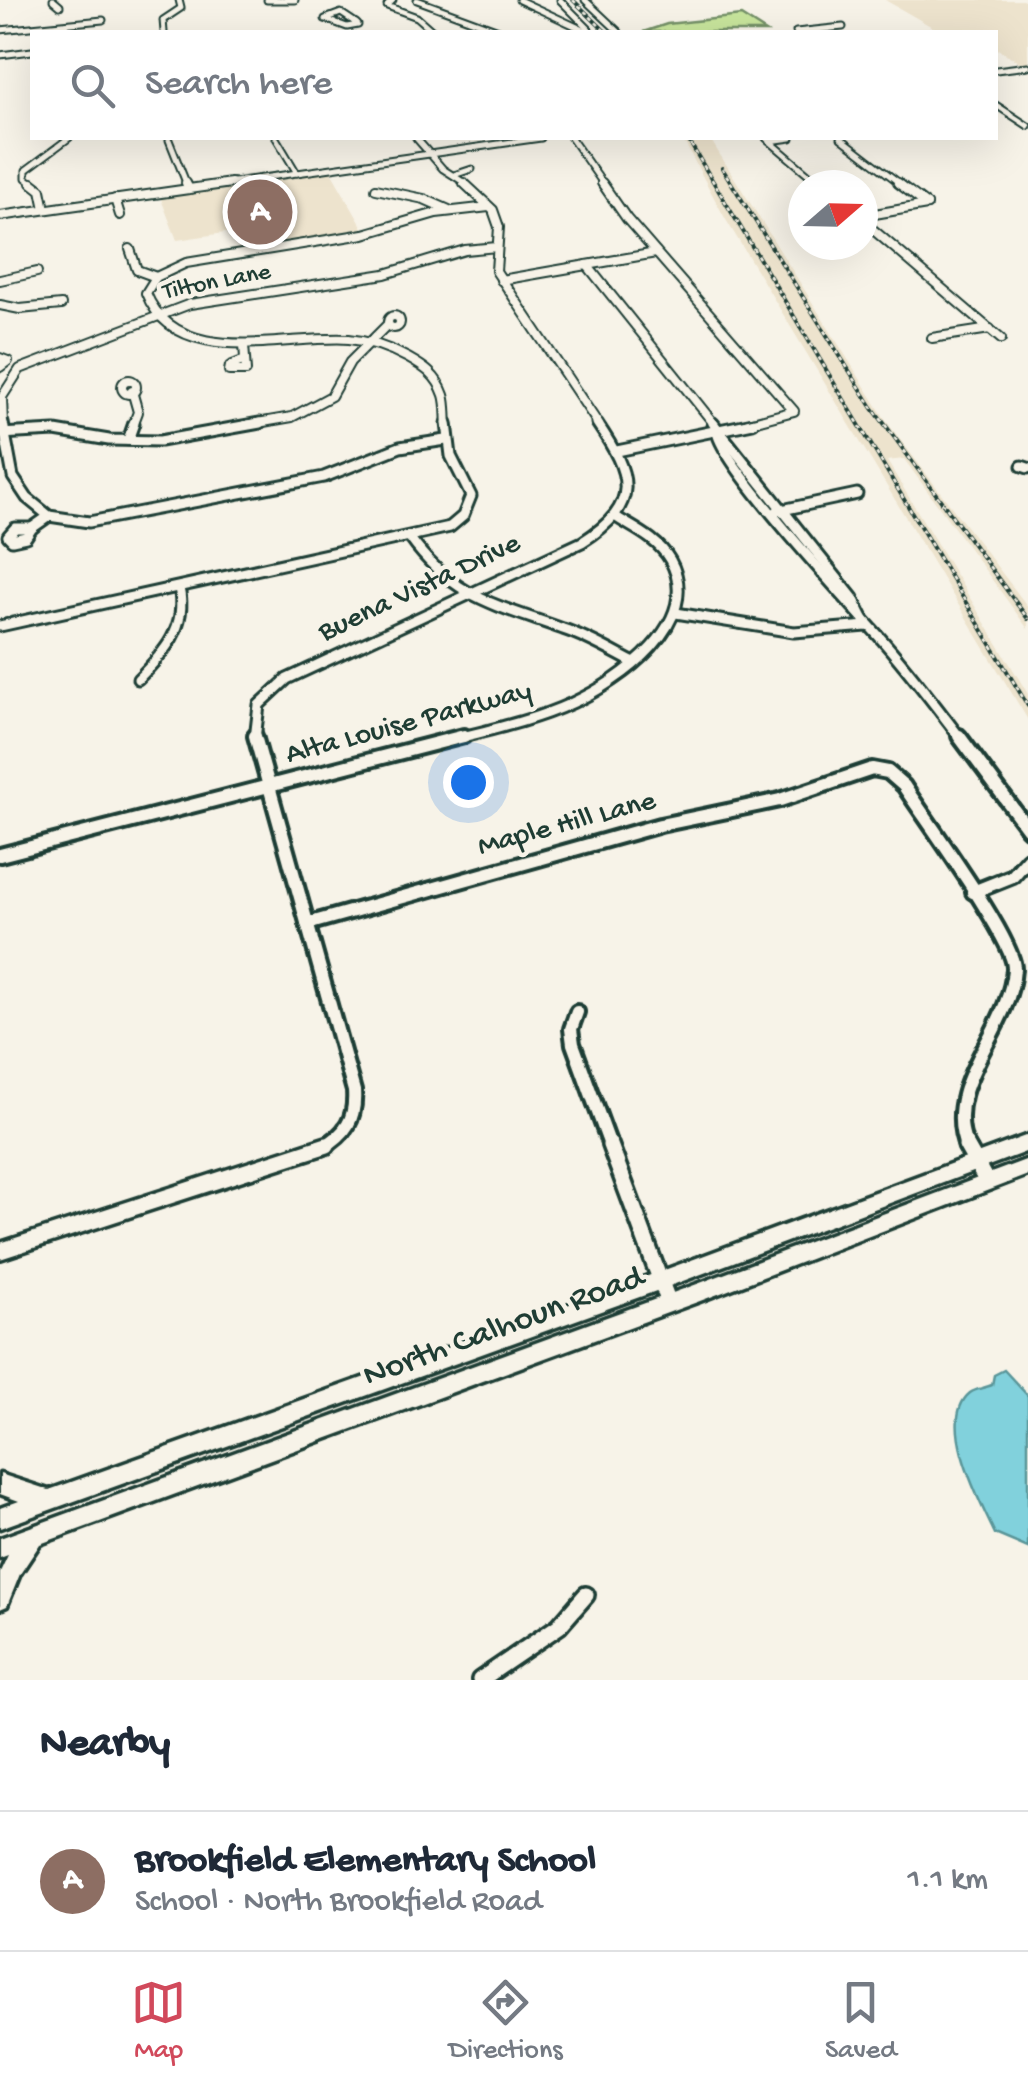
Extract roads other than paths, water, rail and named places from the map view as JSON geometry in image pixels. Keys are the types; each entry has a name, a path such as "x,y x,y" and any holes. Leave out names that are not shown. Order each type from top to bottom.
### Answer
{"main road":[{"name":"North Calhoun Road","path":"0,1518 660,1281 1028,1143"},
{"name":"North Calhoun Road","path":"0,1548 1028,1167"},
{"path":"0,1484 10,1490 28,1490 51,1501"},
{"path":"0,1599 12,1568 33,1536"}],"street":[{"path":"53,0 60,6"},
{"path":"164,30 162,24 180,10 179,0"},
{"path":"267,0 295,0"},
{"path":"393,0 387,6 417,17 432,30"},
{"path":"417,0 500,30"},
{"path":"519,0 585,30"},
{"path":"560,0 588,30"},
{"path":"585,0 617,30"},
{"path":"336,2 357,26 325,19 341,12"},
{"path":"565,20 579,18"},
{"path":"0,30 103,20"},
{"path":"820,30 843,28"},
{"path":"0,55 30,51"},
{"path":"998,70 1028,66"},
{"path":"998,107 1028,126"},
{"path":"45,210 41,190 26,178 26,170 67,140"},
{"path":"169,140 190,189"},
{"path":"277,140 297,173"},
{"path":"418,140 490,207 499,227 495,268 617,451 630,482 616,517 648,534 671,560 679,583 676,612 781,634 819,634 867,626"},
{"path":"0,216 517,140"},
{"path":"572,140 610,196 656,253 792,408 792,413 617,451"},
{"path":"769,140 804,170"},
{"path":"845,140 927,205 878,216"},
{"path":"454,175 472,169"},
{"path":"376,189 424,199 448,210"},
{"path":"115,199 120,215"},
{"path":"0,626 450,527 466,512 471,492 446,440 445,400 435,376 412,357 367,342 320,338 244,344 194,337 159,314 148,303 146,293 156,277 186,263 364,234 448,210 490,207"},
{"path":"878,232 1001,339"},
{"name":"Tilton Lane","path":"20,369 159,314 206,300 385,274 465,250 497,247"},
{"path":"130,249 140,272 156,277"},
{"path":"501,280 656,253"},
{"path":"587,265 717,430 717,438 778,511 833,590 932,700 1028,829"},
{"path":"0,280 37,272"},
{"path":"2,308 62,305"},
{"path":"1,435 56,431 128,440 174,439 310,410 331,396 367,342 387,324"},
{"path":"932,338 990,329"},
{"path":"244,344 245,360"},
{"path":"1,363 20,369 2,397 1,435 13,477 27,498 50,516 90,522 115,519 324,477 400,447 446,440"},
{"path":"128,440 138,412 132,391"},
{"path":"778,511 857,494"},
{"path":"32,528 50,516"},
{"name":"Buena Vista Drive","path":"0,1251 316,1150 349,1129 356,1112 354,1091 269,787 254,725 260,705 274,688 582,542 616,517"},
{"path":"410,538 428,567 466,596 580,635 634,663"},
{"path":"138,679 178,631 182,608 179,588"},
{"name":"Alta Louise Parkway","path":"0,855 555,711 603,688 634,663 653,646 676,612"},
{"name":"Maple Hill Lane","path":"308,924 660,825 791,797 872,769 900,780 1015,965 1007,999 958,1108 957,1127 975,1163"},
{"path":"973,892 1013,876 1028,859"},
{"path":"577,1012 571,1030 573,1044 668,1303"},
{"path":"975,1163 987,1182"},
{"path":"480,1680 559,1626 586,1596"}],"water":[{"path":"1004,1370 1028,1396 1028,1548 995,1534 972,1484 959,1442 961,1406 970,1393 992,1385 994,1375"}],"railway":[{"path":"573,0 604,30"},
{"path":"688,140 1028,706"},
{"path":"722,168 872,407 1028,619"}],"place":[{"name":"Brookfield Elementary School","path":"260,212"}]}
